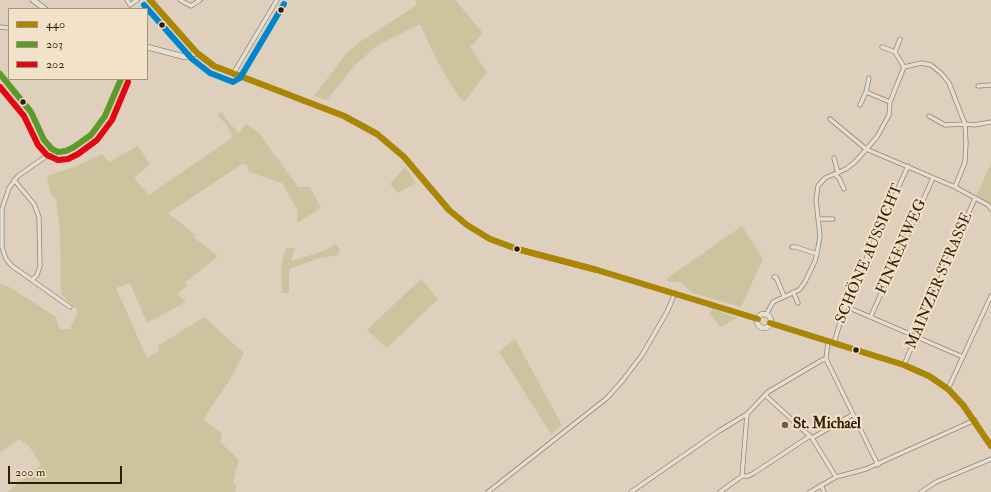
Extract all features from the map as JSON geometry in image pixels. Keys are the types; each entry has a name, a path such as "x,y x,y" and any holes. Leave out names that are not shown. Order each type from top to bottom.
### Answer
{"main road":[{"path":"33,0 44,8"},
{"path":"151,0 190,46 211,64 233,74 344,116 369,128 398,151 438,198 456,216 472,229 490,239 517,250 586,266 758,319"},
{"path":"182,57 190,53 190,46"},
{"path":"148,47 182,57 188,57 197,53"},
{"path":"766,315 770,317 770,323 766,327 762,327 758,324 758,319 760,316 766,315"},
{"path":"770,323 904,365 929,376 948,389 963,405 975,420 991,446"}],"street":[{"path":"127,0 131,7 137,0"},
{"path":"180,0 191,6 200,0"},
{"path":"233,74 276,0"},
{"path":"894,52 900,39"},
{"path":"882,47 894,52 904,67"},
{"path":"904,67 921,63 931,65 941,73 949,83 964,124 966,143 965,162 955,187"},
{"path":"766,315 773,302 799,290 805,282 817,254 820,236 816,200 818,186 821,180 836,174 855,162 878,137 889,115 890,102 904,67"},
{"path":"0,74 31,112 44,140 52,149 58,152 66,151 90,135 105,116 121,80"},
{"path":"860,105 866,92 869,78"},
{"path":"978,86 991,85"},
{"path":"866,92 890,102"},
{"path":"929,116 945,125 964,124 974,126 991,122"},
{"path":"830,119 866,149 955,187 991,209"},
{"path":"52,149 48,155 24,171 14,180 6,194 2,209 2,247 9,263 70,307"},
{"path":"834,158 836,174 844,189"},
{"name":"SCHÖNE AUSSICHT","path":"834,343 845,306 908,166"},
{"name":"FINKENWEG","path":"870,316 933,178"},
{"path":"14,180 34,204 39,216 40,266 37,275 32,280"},
{"name":"MAINZER STRASSE","path":"904,365 975,198"},
{"path":"818,219 833,219"},
{"path":"792,247 817,254"},
{"path":"774,277 776,277 784,296"},
{"path":"794,292 798,303"},
{"path":"488,492 591,411 612,392 642,355 667,312 675,293"},
{"path":"948,389 991,296"},
{"path":"845,306 964,357"},
{"path":"828,341 826,359 852,415 878,464"},
{"path":"631,492 747,414 765,394 826,359"},
{"path":"765,394 811,437 836,477"},
{"path":"742,476 747,414"},
{"path":"720,492 742,476 748,476 754,473 811,437 852,415"},
{"path":"810,492 836,477 866,470 975,420"},
{"path":"921,492 936,482 991,459"},
{"path":"821,485 824,492"}],"shaded area":[{"path":"415,0 455,0 483,33 470,47 487,72 464,102 459,97 437,61 420,24 378,45 355,65 327,100 314,96 346,54 361,41 417,5"},
{"path":"221,112 238,133 246,124 259,133 298,187 310,187 321,208 297,223 298,211 282,183 249,172 247,165 242,164 168,213 197,236 193,237 218,256 185,283 187,286 177,294 186,302 147,323 130,283 116,288 147,358 159,351 158,346 204,317 244,353 228,383 203,419 222,434 220,442 239,460 233,482 237,486 235,492 8,492 41,465 29,446 19,439 0,452 0,283 11,288 56,317 59,329 70,329 78,311 61,294 60,233 56,199 50,194 47,176 76,166 102,154 109,162 138,146 150,164 134,178 149,195 233,137 227,125 217,115"},
{"path":"991,163 991,204 976,196"},
{"path":"405,167 416,183 398,193 390,184"},
{"path":"742,226 763,259 741,307 693,293 680,282 669,282 666,279"},
{"path":"335,244 340,249 338,255 320,258 289,269 289,293 282,293 281,267 286,248 295,248 291,261 324,251"},
{"path":"421,279 438,299 387,348 367,330"},
{"path":"713,309 737,318 720,327 709,313"},
{"path":"515,339 562,425 551,434 499,352"}],"transit line":[{"name":"440","path":"150,0 197,53 214,66 344,116 377,134 404,157 449,210 467,225 490,239 517,249 597,270 758,319"},
{"path":"148,10 192,59 210,73 233,82 240,78 284,4"},
{"path":"144,5 147,8"},
{"name":"203","path":"0,74 31,112 44,140 52,149 58,152 66,151 74,147 91,135 105,116 121,80"},
{"name":"202","path":"0,87 24,116 38,145 47,155 58,160 68,159 78,154 97,140 112,120 128,82"},
{"name":"440","path":"770,323 904,365 929,376 948,389 963,405 991,446"}],"place":[{"name":"St. Michael","path":"785,425"}]}
